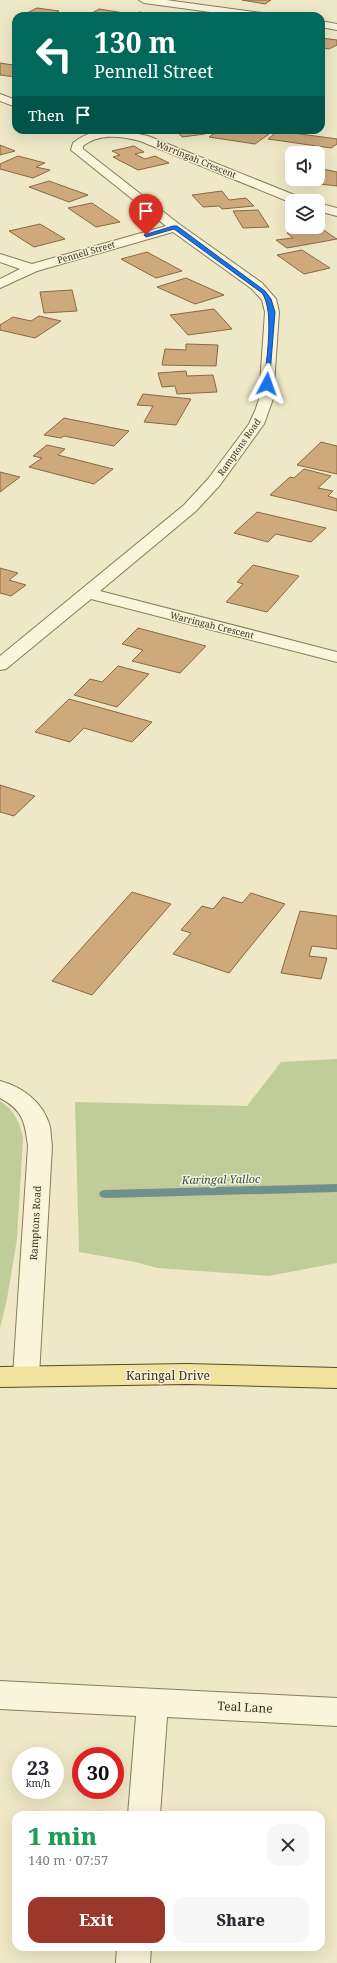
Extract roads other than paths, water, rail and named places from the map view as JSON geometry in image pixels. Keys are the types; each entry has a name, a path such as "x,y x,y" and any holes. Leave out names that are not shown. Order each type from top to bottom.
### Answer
{"main road":[{"name":"Karingal Drive","path":"0,1377 187,1374 337,1378"}],"street":[{"path":"144,0 232,12"},
{"path":"325,25 337,27"},
{"path":"0,97 12,102"},
{"name":"Warringah Crescent","path":"91,137 119,134 144,138 285,196"},
{"name":"Ramptons Road","path":"0,665 88,593 203,495 256,424 266,399 272,312 269,299 257,286 175,227 77,150 77,145 82,140 91,137"},
{"path":"325,209 337,212"},
{"name":"Pennell Street","path":"0,284 32,268 175,227"},
{"path":"0,258 32,268"},
{"name":"Warringah Crescent","path":"88,593 337,657"},
{"name":"Ramptons Road","path":"0,1089 22,1101 32,1113 38,1128 40,1146 26,1376"},
{"name":"Teal Lane","path":"0,1695 337,1712"},
{"path":"144,1811 153,1702"},
{"path":"133,1963 134,1951"}],"waterway":[{"name":"Karingal Yalloc","path":"105,1194 337,1188"}]}
